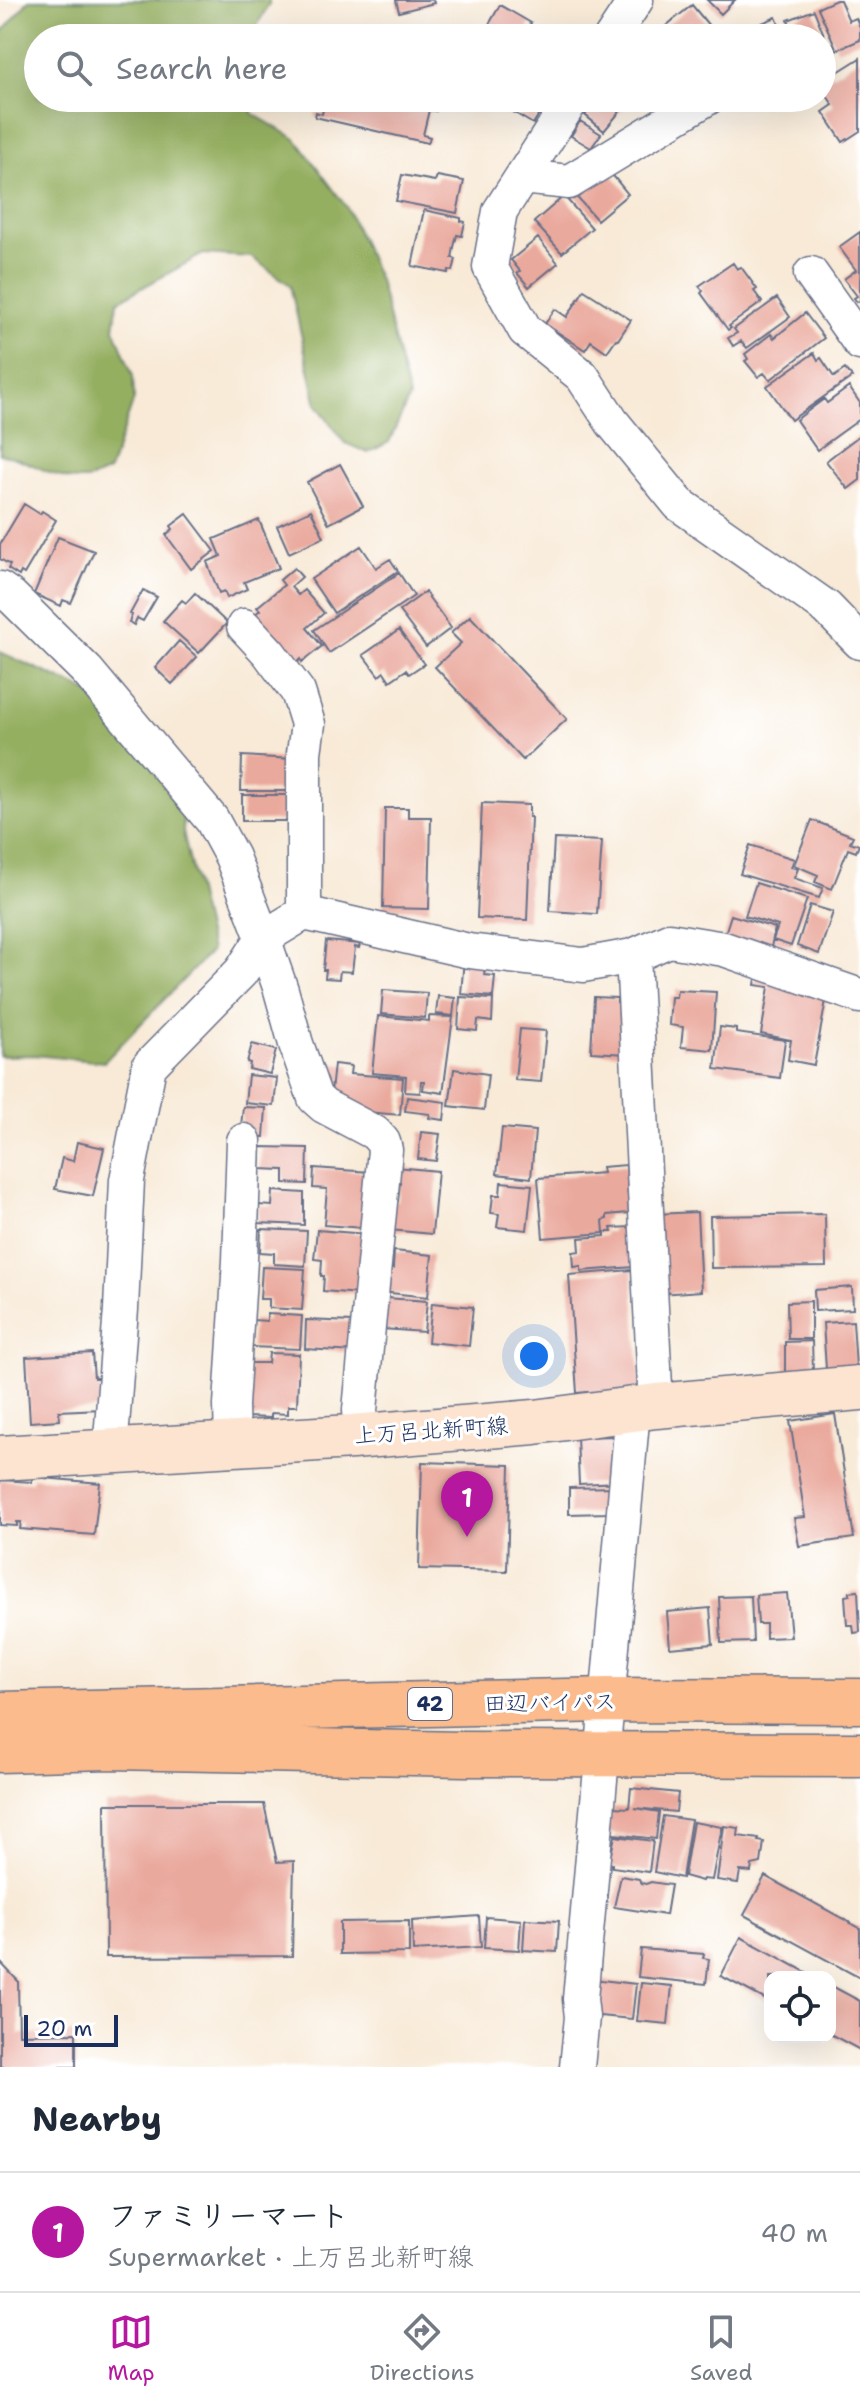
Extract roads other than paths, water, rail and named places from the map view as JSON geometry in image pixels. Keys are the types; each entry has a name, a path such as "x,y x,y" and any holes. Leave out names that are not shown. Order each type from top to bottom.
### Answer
{"highway":[{"name":"田辺バイパス","path":"0,1714 608,1700 860,1701"},
{"name":"42","path":"0,1750 109,1747 860,1755"}],"main road":[{"name":"上万呂北新町線","path":"0,1458 535,1422 644,1407 860,1388"}],"street":[{"path":"620,24 636,0"},
{"path":"564,112 500,211 490,267 525,330 582,376 612,422 679,504 827,608 860,642"},
{"path":"522,177 569,182 684,112"},
{"path":"811,274 860,343"},
{"path":"0,589 12,597 87,671 212,820 232,857 263,938 315,1098 375,1133 383,1142 385,1150 360,1410 362,1436"},
{"path":"244,626 298,692 308,724 304,753 304,913"},
{"path":"110,1452 127,1180 149,1066 241,972 263,938 304,913 469,951 583,965 633,956 669,940 683,942 724,949 860,996"},
{"path":"577,2067 589,1896 608,1700 644,1407 633,956"},
{"path":"232,1444 231,1405 244,1141"}],"place":[{"name":"ファミリーマート","path":"467,1537"}]}
